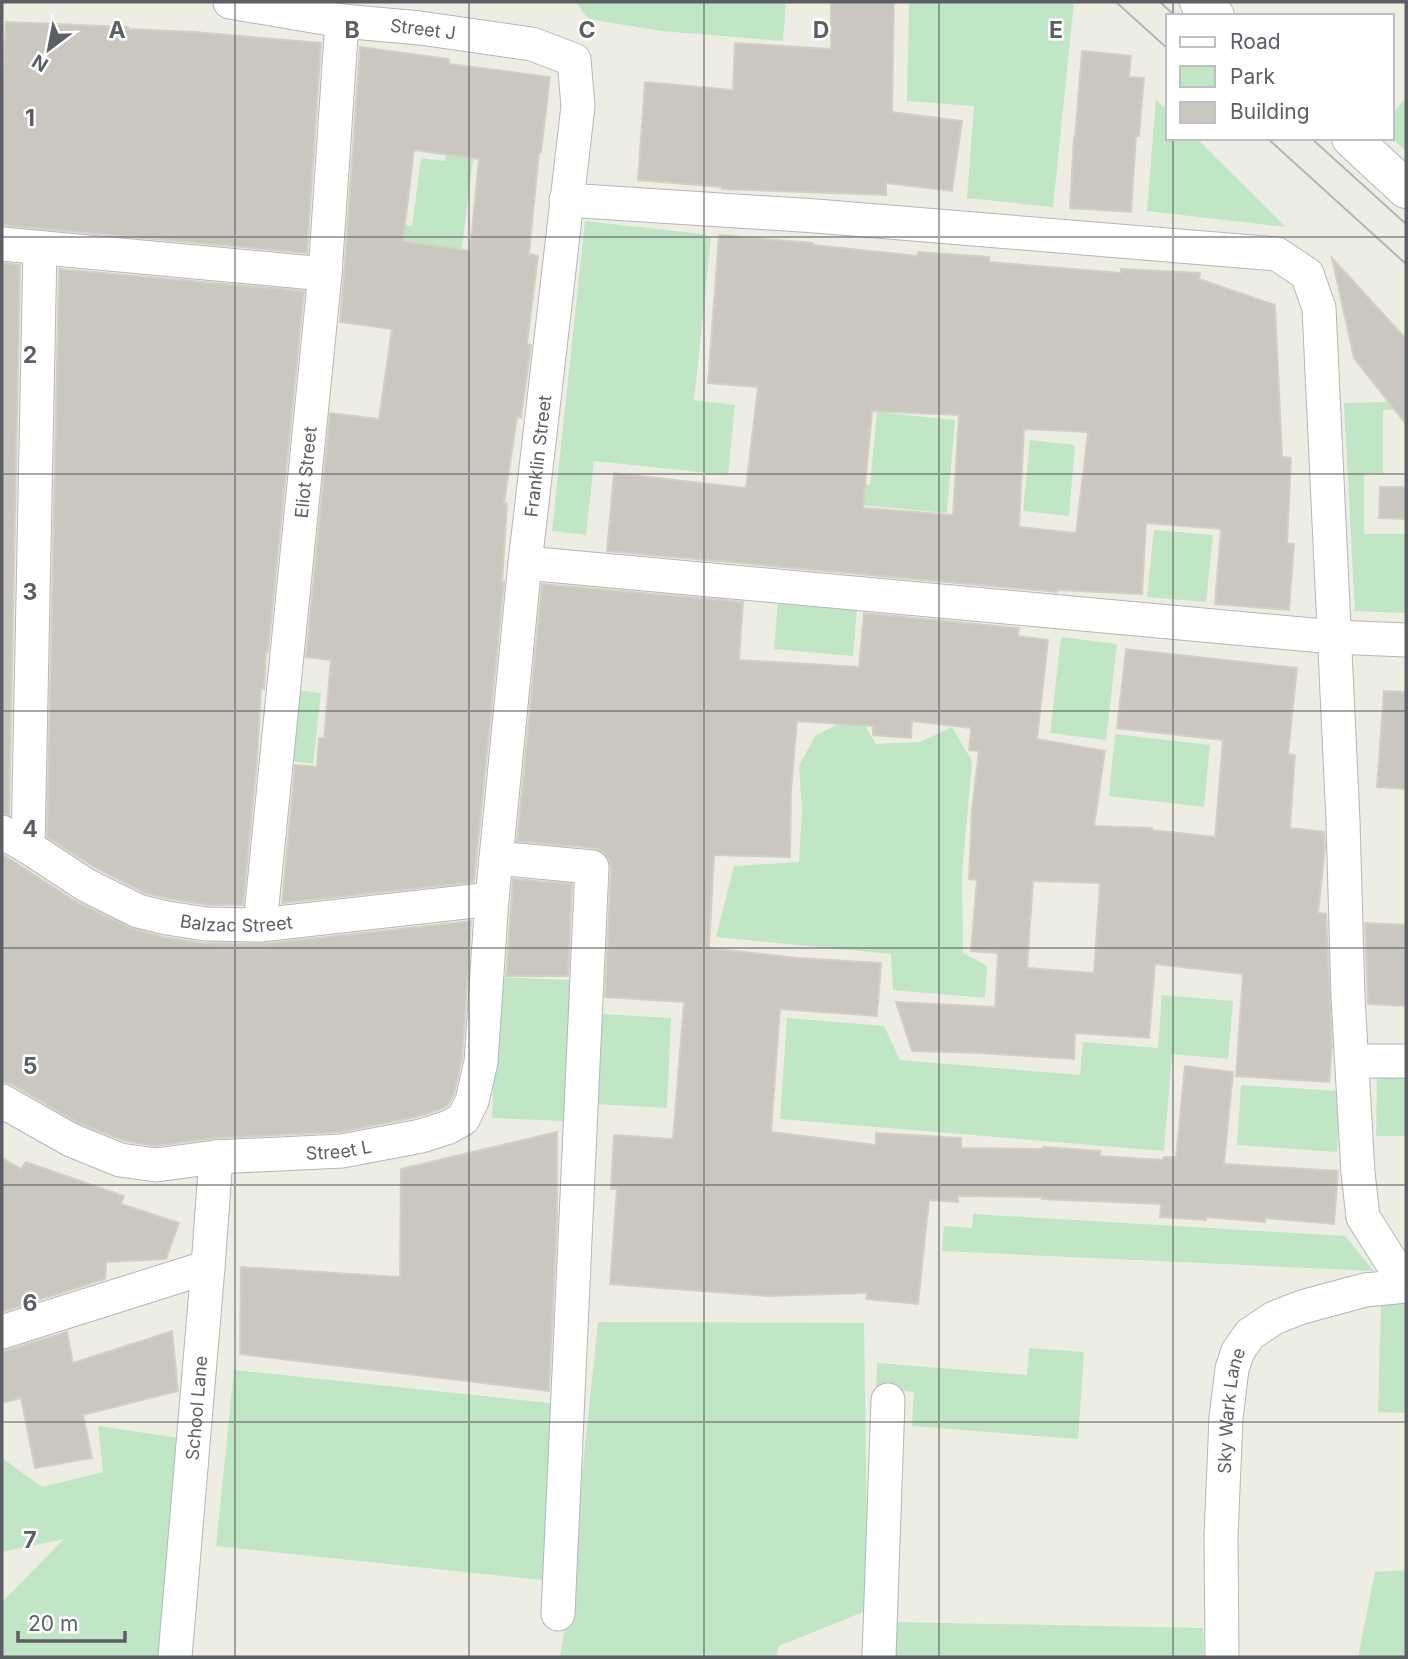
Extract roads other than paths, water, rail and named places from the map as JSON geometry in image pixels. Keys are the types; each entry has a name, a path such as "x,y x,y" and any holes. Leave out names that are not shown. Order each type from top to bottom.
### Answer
{"street":[{"name":"Street J","path":"230,2 342,21 420,28 532,44"},
{"path":"1199,2 1213,14"},
{"name":"Eliot Street","path":"260,925 325,274 342,21"},
{"name":"Franklin Street","path":"492,898 525,563 578,106 574,60 532,44"},
{"path":"1353,140 1406,189"},
{"path":"566,200 844,218 1277,254 1307,274 1319,308 1357,1173 1363,1217 1406,1286"},
{"path":"2,244 325,274"},
{"path":"15,839 40,248"},
{"path":"525,563 1334,637 1406,640"},
{"name":"Balzac Street","path":"15,839 86,885 138,911 206,924 260,925 492,898"},
{"path":"496,858 592,867 558,1614"},
{"name":"Street L","path":"2,1101 71,1140 120,1160 156,1165 216,1157 342,1151 421,1136 449,1127 463,1119 472,1101 481,1062 492,898"},
{"path":"1352,1061 1406,1061"},
{"name":"School Lane","path":"175,1657 216,1157"},
{"path":"2,1332 208,1267"},
{"name":"Sky Wark Lane","path":"1222,1657 1221,1536 1226,1418 1232,1370 1238,1351 1251,1334 1274,1318 1302,1307 1365,1290 1406,1286"},
{"path":"879,1657 888,1400"}],"tram line":[{"path":"1116,2 1166,47"},
{"path":"1160,2 1173,14"},
{"path":"1269,140 1406,264"},
{"path":"1313,140 1406,224"}]}
